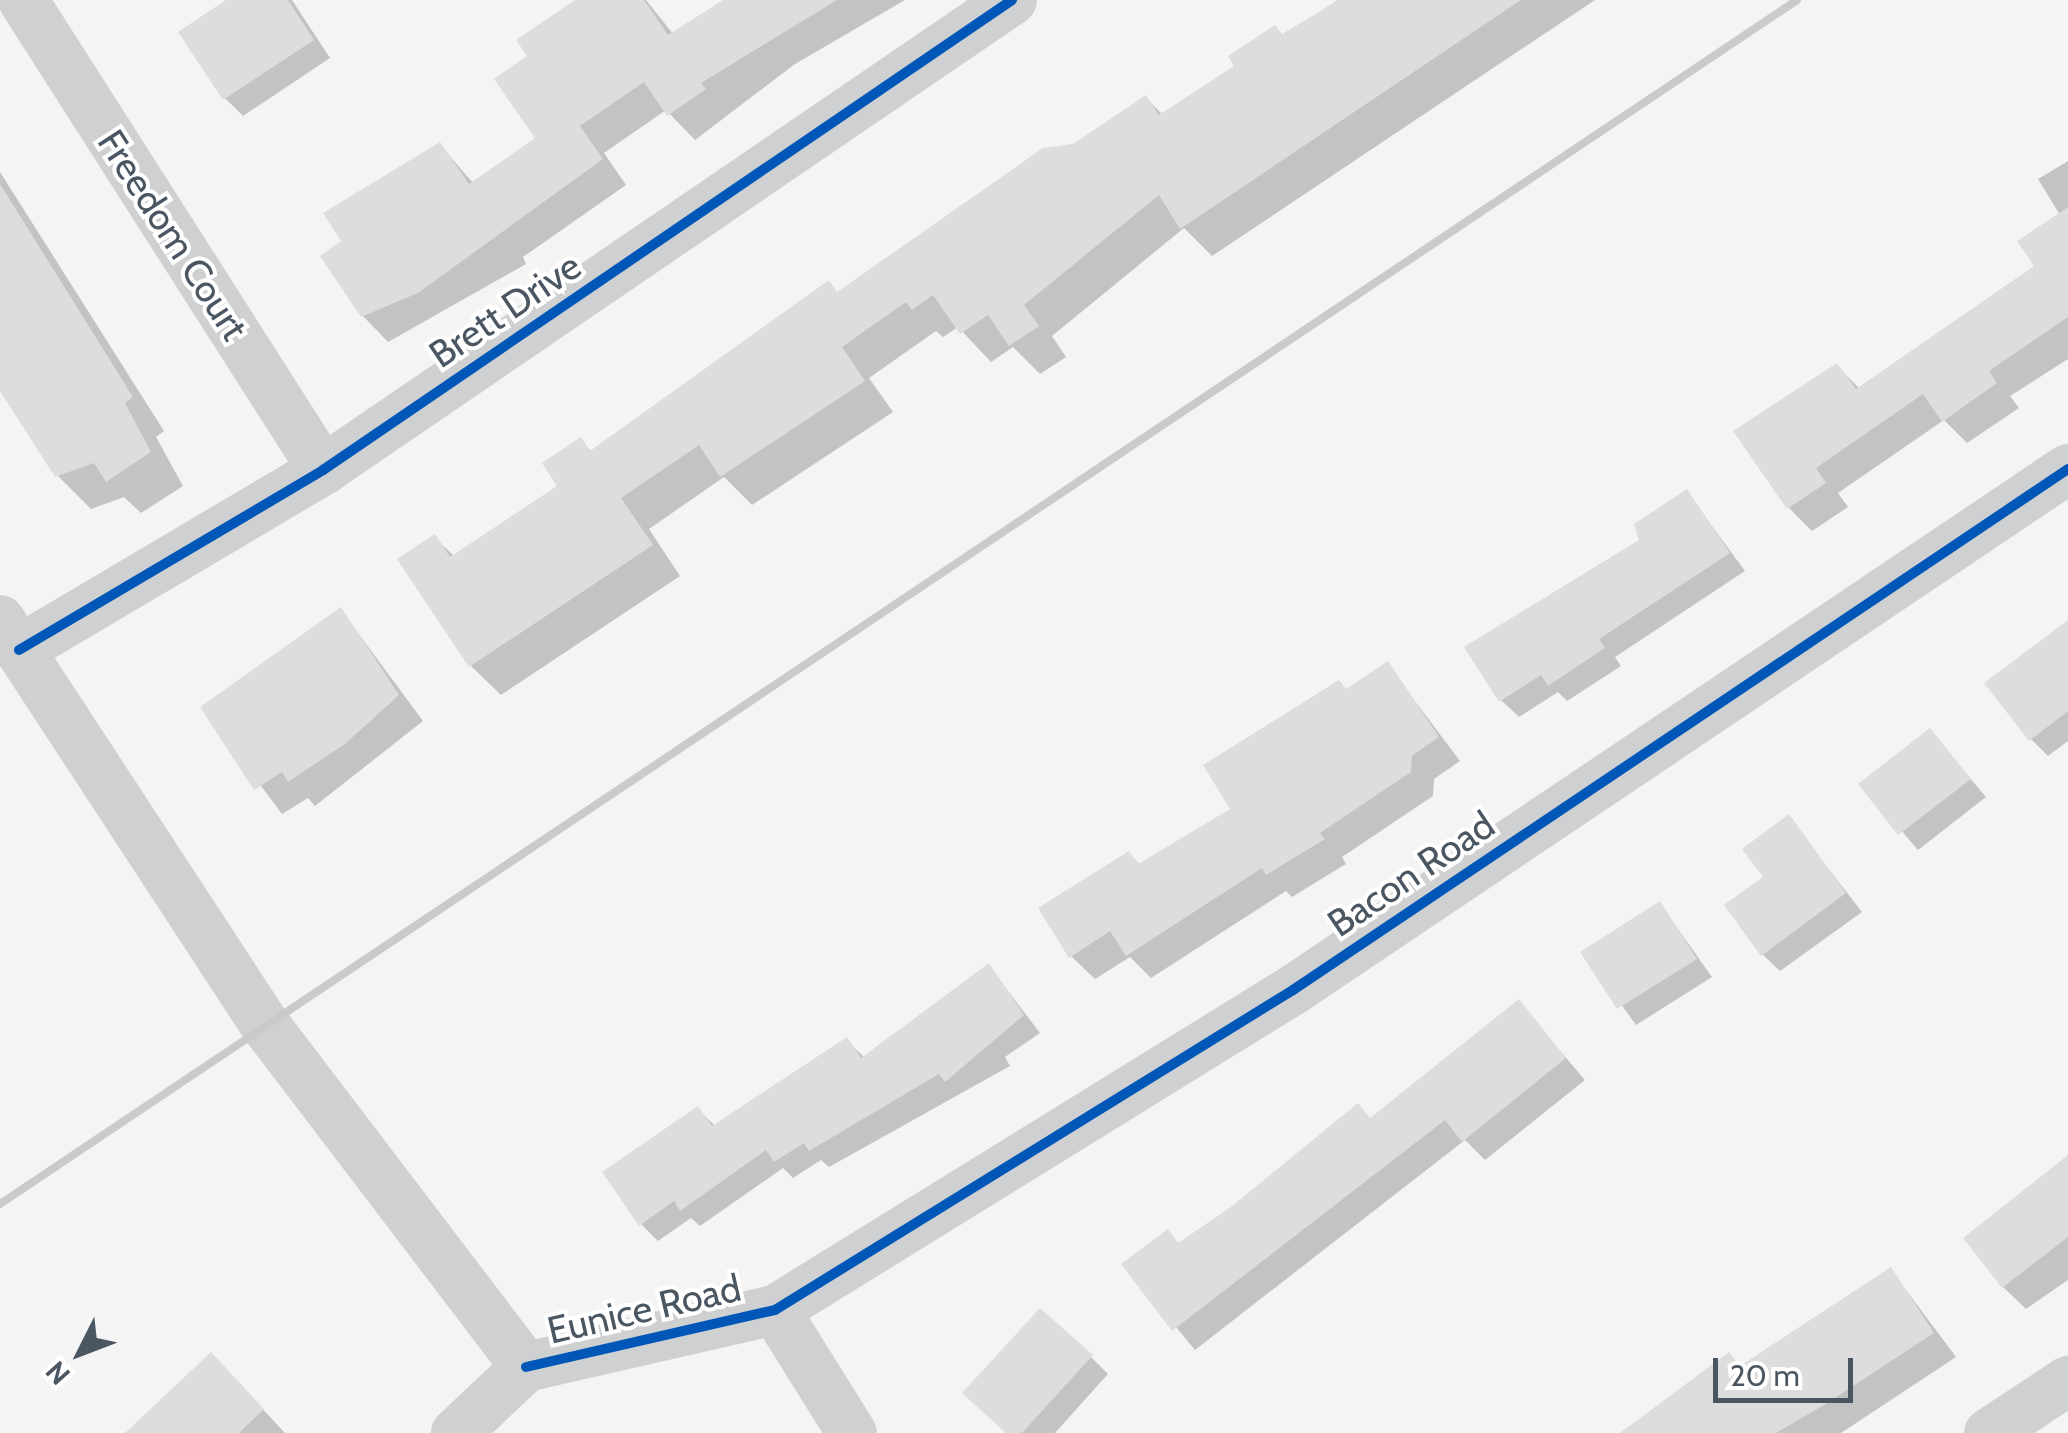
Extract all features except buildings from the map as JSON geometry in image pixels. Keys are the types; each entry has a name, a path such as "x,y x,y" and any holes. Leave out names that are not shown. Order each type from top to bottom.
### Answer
{"street":[{"name":"Freedom Court","path":"23,0 323,470"},
{"name":"Brett Drive","path":"10,635 323,470 1012,0"},
{"name":"Bacon Road","path":"774,1310 1293,990 2068,469"},
{"name":"Eunice Road","path":"10,635 266,1026 526,1367 774,1310"},
{"path":"774,1310 852,1433"},
{"path":"456,1433 526,1367"},
{"path":"1989,1433 2068,1381"}],"railway":[{"path":"0,1204 1797,0"}],"cycle path":[{"path":"19,650 323,470 1012,0"},
{"path":"526,1367 775,1310 1293,990 2068,469"}]}
